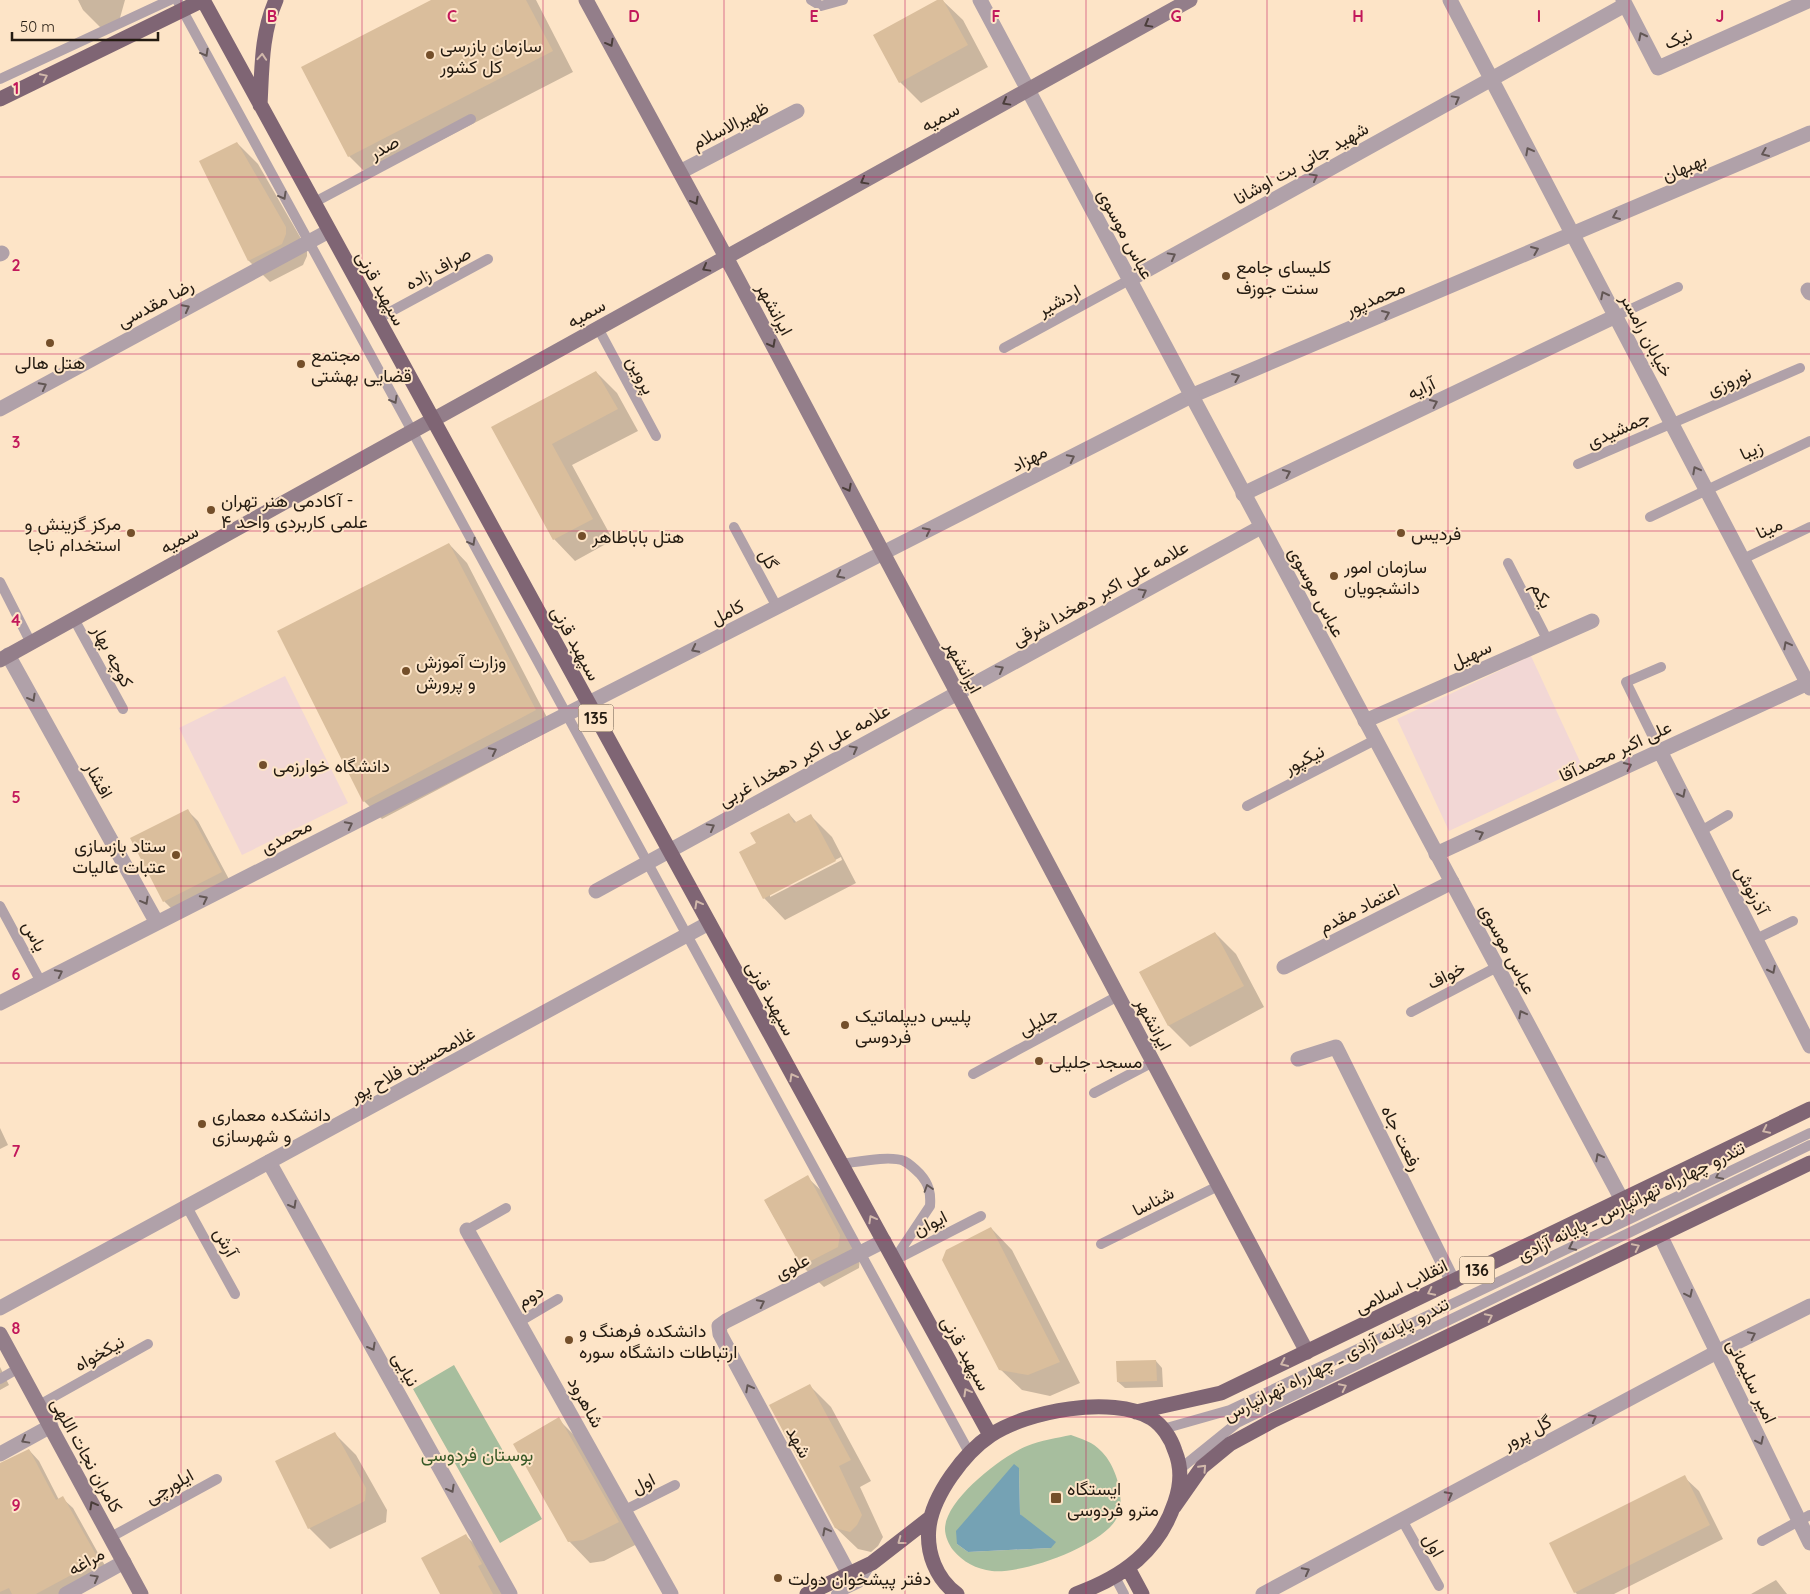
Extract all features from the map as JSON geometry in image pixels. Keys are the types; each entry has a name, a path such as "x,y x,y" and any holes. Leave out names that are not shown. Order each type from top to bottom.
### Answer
{"main road":[{"path":"0,99 176,3 203,0"},
{"name":"سپهبد قرنی","path":"203,0 990,1435"},
{"path":"260,106 264,37 267,22 276,0"},
{"name":"ایرانشهر","path":"586,0 726,257 1307,1352"},
{"name":"سمیه","path":"4,658 1190,0"},
{"name":"انقلاب اسلامی","path":"1136,1412 1221,1393 1810,1109"},
{"path":"1076,1594 1114,1577 1128,1568 1147,1551 1174,1507 1202,1467 1230,1444 1274,1420 1810,1163"},
{"name":"کامران نجات اللهی","path":"0,1334 141,1594"},
{"path":"957,1594 942,1580 933,1561 928,1543 930,1518 949,1479 970,1454 990,1435 1016,1422 1062,1410 1107,1407 1136,1412 1152,1418 1163,1429 1173,1445 1180,1469 1179,1489 1174,1507"},
{"path":"806,1594 872,1563 930,1518"},
{"path":"1128,1568 1142,1594"}],"street":[{"name":"عباس موسوی","path":"980,0 1622,1200"},
{"name":"خیابان رامسر","path":"1450,0 1809,684"},
{"name":"نیک","path":"1624,2 1658,68 1810,0"},
{"path":"1492,79 1624,2"},
{"name":"شهید جانی بت اوشانا","path":"1129,280 1492,79"},
{"name":"ظهیرالاسلام","path":"680,172 797,112"},
{"name":"بهبهان","path":"1573,234 1810,134"},
{"name":"رضا مقدسی","path":"0,408 329,231"},
{"name":"محمدپور","path":"1191,396 1573,234"},
{"name":"آرایه","path":"1243,494 1616,316"},
{"name":"مهزاد","path":"883,554 1191,396"},
{"name":"علامه علی اکبر دهخدا شرقی","path":"957,693 1261,527"},
{"name":"کامل","path":"588,704 883,554"},
{"name":"سهیل","path":"1365,720 1592,621"},
{"name":"افشار","path":"4,658 157,923"},
{"name":"علی اکبر محمدآقا","path":"1436,854 1809,684"},
{"name":"علامه علی اکبر دهخدا غربی","path":"596,891 957,693"},
{"name":"محمدی","path":"0,1003 588,704"},
{"name":"آذرنوش","path":"1660,751 1810,1046"},
{"name":"اعتماد مقدم","path":"1284,968 1452,882"},
{"name":"غلامحسین فلاح‌ پور","path":"0,1308 709,924"},
{"name":"رفعت جاه","path":"1298,1059 1336,1046 1453,1282"},
{"name":"نیایی","path":"269,1162 510,1594"},
{"name":"شاهرود","path":"467,1230 626,1510 671,1594"},
{"name":"امیر سلیمانی","path":"1660,1235 1717,1352 1804,1518 1810,1543"},
{"name":"علوی","path":"719,1326 884,1241"},
{"name":"گل پرور","path":"1263,1594 1717,1352 1810,1306"},
{"name":"شهد","path":"719,1326 720,1334 849,1574"},
{"path":"0,1454 50,1426"},
{"name":"مراغه","path":"66,1594 124,1562"}],"lane":[{"path":"812,0 821,6 843,0"},
{"path":"0,79 176,3 970,1454"},
{"name":"صدر","path":"313,203 471,119"},
{"name":"صراف زاده","path":"377,319 488,259"},
{"name":"اردشیر","path":"1004,348 1129,280"},
{"path":"1616,316 1678,287"},
{"name":"پروین","path":"598,328 656,436"},
{"name":"نوروزی","path":"1672,423 1800,368"},
{"name":"جمشیدی","path":"1578,464 1672,423"},
{"name":"زیبا","path":"1650,517 1810,441"},
{"name":"گل","path":"734,527 776,607"},
{"name":"مینا","path":"1742,559 1810,527"},
{"name":"یکم","path":"1508,563 1548,641"},
{"path":"0,582 31,643"},
{"name":"کوچه بهار","path":"74,619 123,709"},
{"path":"1660,751 1626,682 1661,667"},
{"name":"نیکپور","path":"1247,806 1375,740"},
{"path":"1701,831 1728,815"},
{"name":"یاس","path":"0,906 41,982"},
{"path":"1756,939 1793,921"},
{"name":"خواف","path":"1411,1012 1496,967"},
{"name":"جلیلی","path":"973,1074 1118,996"},
{"path":"1094,1094 1153,1062"},
{"name":"تندرو چهارراه تهرانپارس ـ پایانه آزادی","path":"1163,1429 1230,1410 1810,1133"},
{"name":"تندرو پایانه آزادی ـ چهارراه تهرانپارس","path":"1180,1469 1237,1423 1810,1145"},
{"path":"841,1164 879,1159 903,1160 925,1180 930,1196 930,1206 894,1260"},
{"name":"شناسا","path":"1101,1244 1218,1186"},
{"name":"آرش","path":"187,1207 235,1294"},
{"path":"467,1230 506,1208"},
{"name":"ایوان","path":"894,1260 981,1216"},
{"name":"دوم","path":"519,1322 558,1299"},
{"name":"نیکخواه","path":"38,1404 148,1344"},
{"path":"0,1379 19,1368"},
{"name":"ایلورچی","path":"111,1537 217,1478"},
{"name":"اول","path":"626,1510 674,1485"},
{"path":"1762,1541 1804,1518"},
{"name":"اول","path":"1402,1520 1439,1586"},
{"path":"836,1594 859,1583 872,1563"},
{"path":"1114,1577 1124,1594"}],"shaded area":[{"path":"1531,656 1583,768 1449,831 1397,719"},
{"name":"دانشگاه خوارزمی","path":"285,676 348,803 242,855 179,728"}],"green space":[{"name":"بوستان فردوسی","path":"454,1365 542,1519 500,1543 413,1389"},
{"path":"1071,1435 1094,1445 1111,1465 1120,1494 1119,1513 1115,1521 1106,1531 1077,1549 1059,1557 1022,1568 992,1571 975,1567 961,1558 950,1546 945,1529 947,1518 954,1505 964,1493 990,1469 1016,1451 1038,1442","holes":["1019,1468 1020,1514 1051,1548 968,1552 957,1544"]}],"water":[{"path":"1014,1464 1019,1468 1020,1514 1056,1542 1051,1548 968,1552 957,1544 956,1531"}],"building":[{"path":"431,0 526,0 553,51 348,157 301,67"},
{"path":"937,0 943,0 968,45 899,83 873,35"},
{"path":"237,142 286,227 286,234 282,244 248,261 199,161"},
{"path":"596,371 618,409 552,444 593,519 553,540 491,427"},
{"name":"وزارت آموزش و پرورش","path":"449,543 536,710 363,802 277,631"},
{"name":"ستاد بازسازی عتبات عالیات","path":"188,809 222,872 163,902 130,838"},
{"path":"789,813 794,823 811,814 836,861 763,899 739,852 756,843 750,833"},
{"path":"1215,932 1244,986 1168,1026 1139,972"},
{"path":"808,1175 840,1235 838,1247 801,1266 764,1200"},
{"path":"991,1227 1060,1362 1028,1375 999,1370 942,1260 946,1250"},
{"path":"1156,1360 1157,1381 1117,1382 1116,1361"},
{"path":"810,1384 851,1460 839,1466 862,1515 857,1525 850,1532 835,1528 769,1405"},
{"path":"559,1417 619,1522 583,1540 568,1542 513,1444"},
{"path":"335,1432 366,1488 365,1501 308,1529 275,1461"},
{"path":"29,1449 56,1500 63,1496 99,1560 36,1594 12,1594 9,1588 0,1592 0,1463"},
{"path":"1685,1475 1710,1525 1574,1593 1549,1543"},
{"path":"466,1534 482,1564 478,1566 493,1594 440,1594 421,1558"}],"place":[{"name":"سازمان بازرسی کل کشور","path":"430,55"},
{"name":"کلیسای جامع سنت جوزف","path":"1226,276"},
{"name":"هتل هالی","path":"50,343"},
{"name":"مجتمع قضایی بهشتی","path":"301,364"},
{"name":"آکادمی هنر تهران - علمی کاربردی واحد ۴","path":"211,510"},
{"name":"مرکز گزینش و استخدام ناجا","path":"131,533"},
{"name":"فردیس","path":"1401,533"},
{"name":"هتل باباطاهر","path":"582,536"},
{"name":"سازمان امور دانشجویان","path":"1334,576"},
{"name":"وزارت آموزش و پرورش","path":"406,671"},
{"name":"دانشگاه خوارزمی","path":"263,765"},
{"name":"ستاد بازسازی عتبات عالیات","path":"176,855"},
{"name":"پلیس دیپلماتیک فردوسی","path":"845,1025"},
{"name":"مسجد جلیلی","path":"1039,1061"},
{"name":"دانشکده معماری و شهرسازی","path":"202,1124"},
{"name":"دانشکده فرهنگ و ارتباطات دانشگاه سوره","path":"569,1340"},
{"name":"ایستگاه مترو فردوسی","path":"1056,1498"},
{"name":"دفتر پیشخوان دولت","path":"778,1578"}]}
